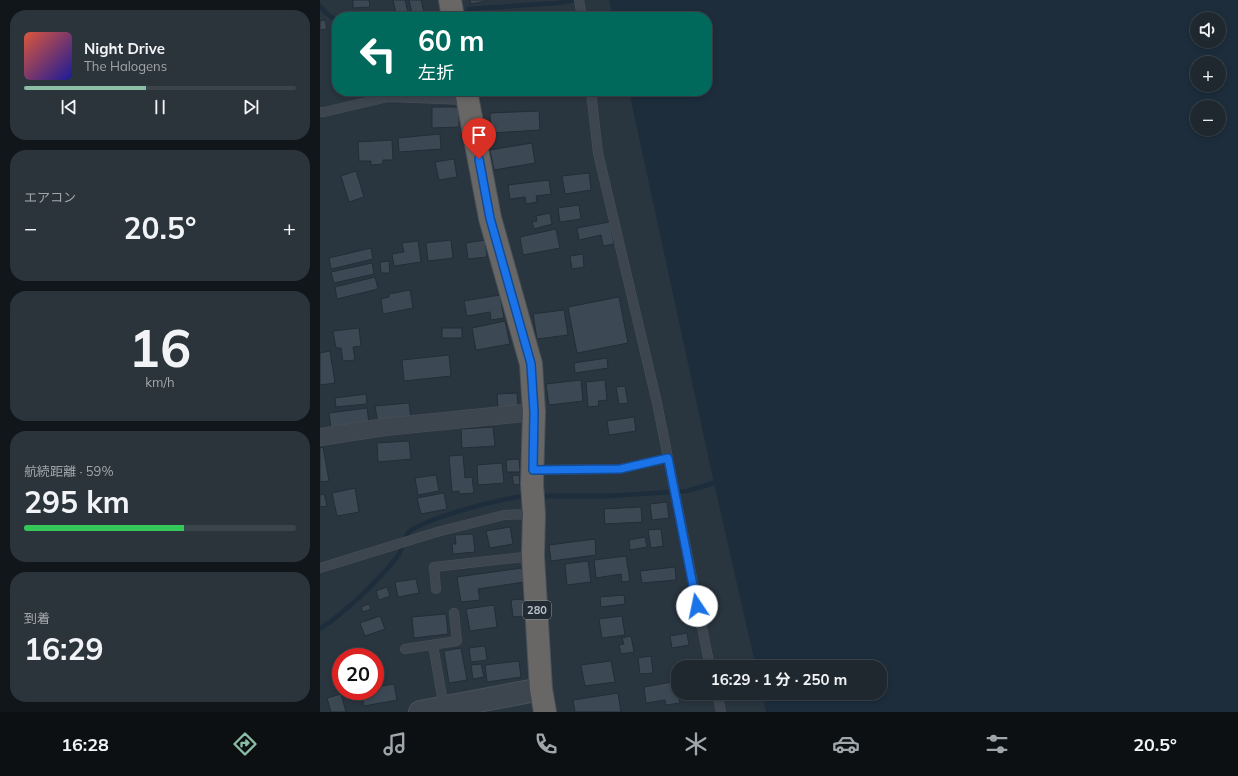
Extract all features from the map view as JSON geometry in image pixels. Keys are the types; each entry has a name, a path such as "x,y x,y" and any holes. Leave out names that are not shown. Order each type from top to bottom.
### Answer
{"highway":[{"path":"450,0 452,12"},
{"name":"280","path":"467,96 490,218 531,364 534,412 532,477 534,511 533,556 541,689 545,712"}],"street":[{"path":"320,437 385,427 534,412"},
{"path":"420,712 541,689"}],"lane":[{"path":"320,112 388,98 441,96"},
{"path":"592,96 598,153 657,403 709,660"},
{"path":"532,477 620,469 668,458"},
{"path":"320,568 416,538 504,515 534,511"},
{"path":"436,589 434,567 533,556"},
{"path":"404,649 457,641 454,613"},
{"path":"433,645 444,708"},
{"path":"718,700 721,712"}],"water":[{"path":"609,0 1238,0 1238,712 766,712 763,700 887,700 887,660 754,660 714,483 630,96 712,96 712,12 612,12"}],"building":[{"path":"353,0 369,0 370,7 353,8"},
{"path":"393,0 405,0 408,12 396,12"},
{"path":"409,0 421,0 424,12 412,12"},
{"path":"470,0 487,0 487,1 471,4"},
{"path":"325,20 327,29 320,30 320,21"},
{"path":"432,107 459,107 459,127 432,128"},
{"path":"539,111 540,130 491,133 490,113"},
{"path":"440,134 441,149 399,152 398,138"},
{"path":"392,140 393,160 383,160 383,164 371,165 371,161 359,161 358,142"},
{"path":"532,143 535,163 494,170 490,150"},
{"path":"454,159 457,177 439,180 435,162"},
{"path":"356,171 364,197 349,202 341,176"},
{"path":"589,173 591,190 565,194 562,176"},
{"path":"549,180 551,194 536,196 537,202 526,204 525,197 510,199 508,185"},
{"path":"579,205 581,219 560,222 558,208"},
{"path":"550,213 552,224 534,229 532,222 537,221 536,216"},
{"path":"610,222 614,244 603,246 601,235 579,240 577,228"},
{"path":"556,229 560,248 523,255 520,237"},
{"path":"451,240 453,258 428,261 426,243"},
{"path":"485,240 487,257 468,259 466,243"},
{"path":"418,241 421,262 394,266 392,254 404,252 402,243"},
{"path":"371,248 373,259 331,269 329,258"},
{"path":"583,254 584,267 572,269 570,256"},
{"path":"389,261 390,273 381,273 380,262"},
{"path":"372,263 374,274 334,283 331,272"},
{"path":"375,277 378,289 337,299 335,287"},
{"path":"410,290 413,308 383,314 381,299 389,297 389,294"},
{"path":"500,295 504,318 491,320 490,312 467,316 464,301"},
{"path":"619,297 628,343 577,353 568,307"},
{"path":"564,310 568,335 537,339 533,314"},
{"path":"505,321 510,344 476,350 472,328"},
{"path":"359,328 361,346 353,347 355,360 343,361 341,348 336,348 333,331"},
{"path":"442,328 462,328 462,338 442,338"},
{"path":"330,351 335,383 320,385 320,353"},
{"path":"449,355 451,376 404,381 402,360"},
{"path":"607,358 608,368 575,373 574,363"},
{"path":"581,380 583,401 549,405 546,384"},
{"path":"605,380 607,400 598,401 599,406 588,407 586,382"},
{"path":"625,386 628,403 619,404 616,387"},
{"path":"517,393 518,406 498,408 497,394"},
{"path":"366,394 367,404 336,407 335,398"},
{"path":"409,403 411,419 378,423 375,406"},
{"path":"367,408 369,423 331,428 329,413"},
{"path":"634,417 636,431 609,435 607,421"},
{"path":"493,427 495,446 462,448 461,429"},
{"path":"409,441 411,459 378,462 377,443"},
{"path":"323,447 329,481 320,482 320,448"},
{"path":"463,455 465,478 472,477 474,493 459,494 459,491 452,492 449,456"},
{"path":"519,459 520,472 507,472 506,460"},
{"path":"502,463 504,483 478,485 477,465"},
{"path":"436,475 439,491 418,495 415,478"},
{"path":"519,475 520,484 514,485 512,476"},
{"path":"355,488 359,512 337,516 332,493"},
{"path":"444,493 447,509 421,514 417,498"},
{"path":"324,494 327,506 320,507 320,495"},
{"path":"667,502 669,518 652,520 650,504"},
{"path":"641,507 642,522 605,524 604,509"},
{"path":"510,527 513,544 490,548 486,531"},
{"path":"661,529 663,546 651,548 648,530"},
{"path":"473,534 475,552 453,554 452,544 456,544 455,535"},
{"path":"645,537 647,547 630,550 629,540"},
{"path":"595,539 596,555 551,561 549,545"},
{"path":"626,556 630,581 622,582 621,574 596,578 594,560"},
{"path":"588,561 591,582 567,585 565,564"},
{"path":"675,567 676,580 642,583 640,571"},
{"path":"522,568 524,582 478,589 480,600 461,602 457,577"},
{"path":"416,579 419,593 398,597 395,582"},
{"path":"387,587 390,596 379,600 376,591"},
{"path":"624,595 625,604 601,607 600,597"},
{"path":"523,599 525,616 513,617 511,600"},
{"path":"369,604 371,609 363,612 361,607"},
{"path":"494,605 497,627 470,631 466,609"},
{"path":"446,614 448,634 414,638 412,617"},
{"path":"380,616 385,629 365,636 360,623"},
{"path":"622,616 625,635 602,638 599,619"},
{"path":"687,633 689,645 672,648 670,636"},
{"path":"631,636 634,652 621,654 619,645 624,644 622,638"},
{"path":"485,646 487,660 471,662 469,648"},
{"path":"461,648 467,680 449,683 444,651"},
{"path":"651,656 653,673 640,674 638,658"},
{"path":"519,661 521,677 487,682 485,665"},
{"path":"611,661 615,682 585,686 581,665"},
{"path":"481,664 484,677 473,679 471,665"},
{"path":"671,682 671,700 679,700 680,703 666,705 665,700 646,703 644,687"},
{"path":"394,684 397,700 364,706 363,700 384,700 384,686"},
{"path":"618,693 621,712 575,712 573,700"},
{"path":"332,697 332,700 343,700 346,712 331,712 327,698"}],"waterway":[{"path":"468,9 557,3 577,0"},
{"path":"320,6 332,17"},
{"path":"539,496 608,496 687,491 714,483"},
{"path":"320,629 351,605 389,567 401,551 405,537 409,532 418,526 466,509 502,500 528,496"}],"route":[{"path":"479,159 490,218 531,364 534,412 533,470 620,469 668,458 697,606"}]}
